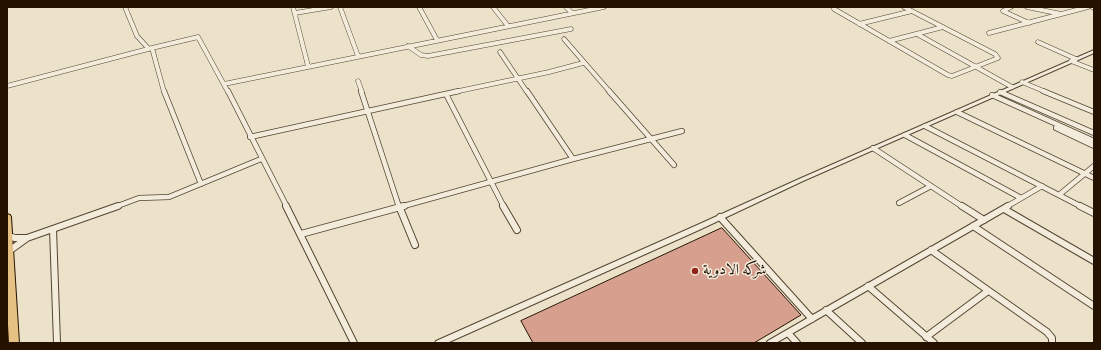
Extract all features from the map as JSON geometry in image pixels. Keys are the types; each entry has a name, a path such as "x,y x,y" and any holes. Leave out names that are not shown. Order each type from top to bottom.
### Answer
{"highway":[{"path":"7,217 14,343"}],"street":[{"path":"125,7 137,36 150,48 167,100 201,184"},
{"path":"293,7 308,66"},
{"path":"295,13 331,7"},
{"path":"340,7 358,56"},
{"path":"419,7 437,40"},
{"path":"493,7 508,26"},
{"path":"566,7 572,13"},
{"path":"224,84 604,7"},
{"path":"834,7 834,10 948,75 952,76 998,57 904,7"},
{"path":"1011,7 1003,11 1030,23"},
{"path":"1027,7 1062,14"},
{"path":"989,33 1088,7"},
{"path":"859,24 912,11"},
{"path":"889,41 943,27"},
{"path":"408,46 421,55 428,56 571,29"},
{"path":"917,34 1012,87"},
{"path":"7,86 150,48 198,37 224,84 261,159 301,234 354,343"},
{"path":"564,39 583,63 674,166"},
{"path":"1038,42 1094,70"},
{"path":"500,52 574,159"},
{"path":"440,343 873,148 1022,82 1093,53"},
{"path":"250,137 583,63"},
{"path":"358,81 399,208 415,245"},
{"path":"1022,82 1092,111 1094,107"},
{"path":"1000,92 1094,133"},
{"path":"446,94 490,182 517,230"},
{"path":"992,96 1094,141"},
{"path":"957,112 1094,178"},
{"path":"925,126 1094,213"},
{"path":"1056,128 1094,146"},
{"path":"301,234 682,131"},
{"path":"905,135 1022,198"},
{"path":"873,148 984,220"},
{"path":"9,251 27,238 139,198 169,197 261,159"},
{"path":"1059,195 1094,166"},
{"path":"899,203 931,186"},
{"path":"770,343 1042,186"},
{"path":"1004,209 1094,261"},
{"path":"720,217 812,319"},
{"path":"973,226 1094,306"},
{"path":"53,229 57,343"},
{"path":"8,236 15,238 27,238"},
{"path":"931,250 1047,332 1052,338 1052,343"},
{"path":"868,286 934,343"},
{"path":"926,337 988,291"},
{"path":"826,310 862,343"},
{"path":"788,333 797,343"}],"building":[{"name":"شركه الادوية","path":"722,228 801,315 754,343 533,343 521,321"}],"place":[{"name":"شركه الادوية","path":"695,271"}]}
